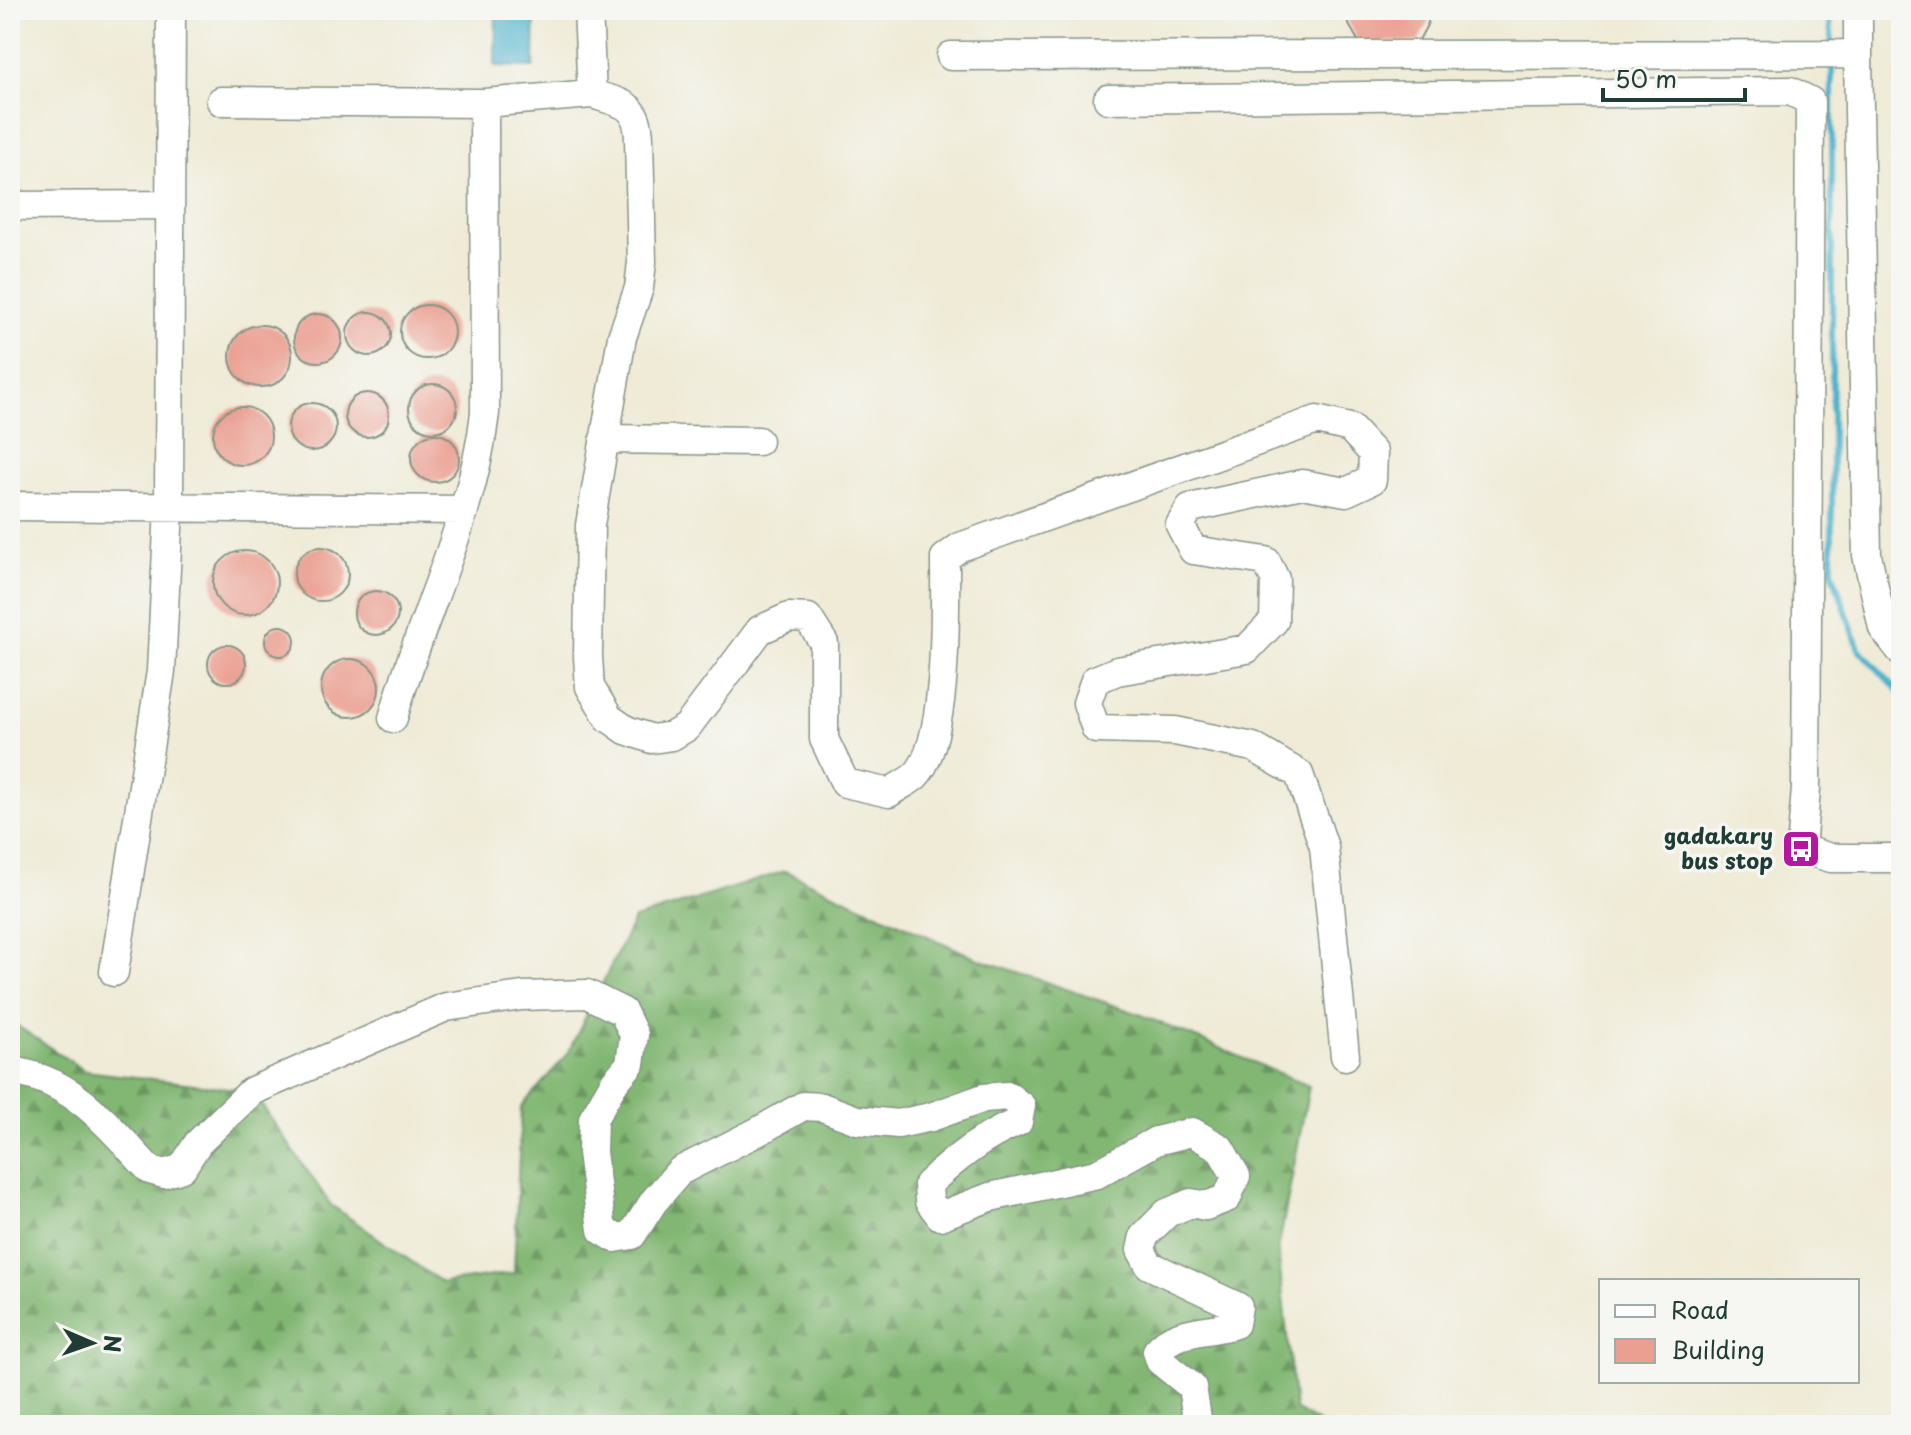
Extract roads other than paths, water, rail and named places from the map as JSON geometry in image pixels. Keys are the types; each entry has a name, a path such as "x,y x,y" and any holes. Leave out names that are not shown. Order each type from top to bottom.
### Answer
{"street":[{"path":"114,972 161,671 169,508 171,10"},
{"path":"588,10 592,94"},
{"path":"1858,10 1867,555 1883,628 1901,651"},
{"path":"951,56 1858,54"},
{"path":"1108,99 1790,91 1810,101 1806,789 1801,849 1831,858 1901,858"},
{"path":"221,101 484,103 592,94 629,106 638,120 642,262 639,288 622,337 590,525 588,657 590,687 609,718 626,730 652,739 672,736 687,727 760,630 789,617 808,618 824,643 824,739 845,783 889,793 917,774 931,744 944,677 945,558 952,552 975,541 1317,420 1350,428 1373,453 1372,480 1346,492 1302,484 1190,508 1180,525 1193,550 1266,561 1275,579 1274,621 1247,649 1117,671 1095,680 1087,703 1096,729 1175,731 1253,747 1299,774 1324,847 1345,1056"},
{"path":"393,718 481,452 485,413 484,103"},
{"path":"10,206 170,205"},
{"path":"604,439 758,441"},
{"path":"10,506 464,510"},
{"path":"10,1071 32,1074 82,1099 150,1170 164,1174 182,1168 198,1143 252,1091 446,1007 522,996 587,994 623,1012 634,1035 630,1064 614,1083 593,1119 592,1152 602,1230 615,1238 632,1235 654,1201 680,1171 803,1106 822,1107 857,1120 898,1124 931,1117 984,1098 1008,1096 1021,1106 1018,1122 988,1135 928,1184 929,1201 940,1216 990,1197 1097,1174 1156,1141 1192,1132 1220,1148 1236,1176 1227,1198 1206,1206 1191,1203 1167,1213 1144,1236 1141,1250 1149,1265 1238,1307 1235,1324 1218,1330 1181,1334 1166,1340 1157,1351 1160,1361 1192,1387 1198,1425"}],"water":[{"path":"496,10 535,10 534,67 495,66"}],"waterway":[{"path":"1829,10 1832,46"},
{"path":"1832,67 1832,571 1859,649 1901,694"}],"place":[{"name":"gadakary bus stop","path":"1801,849"}]}
